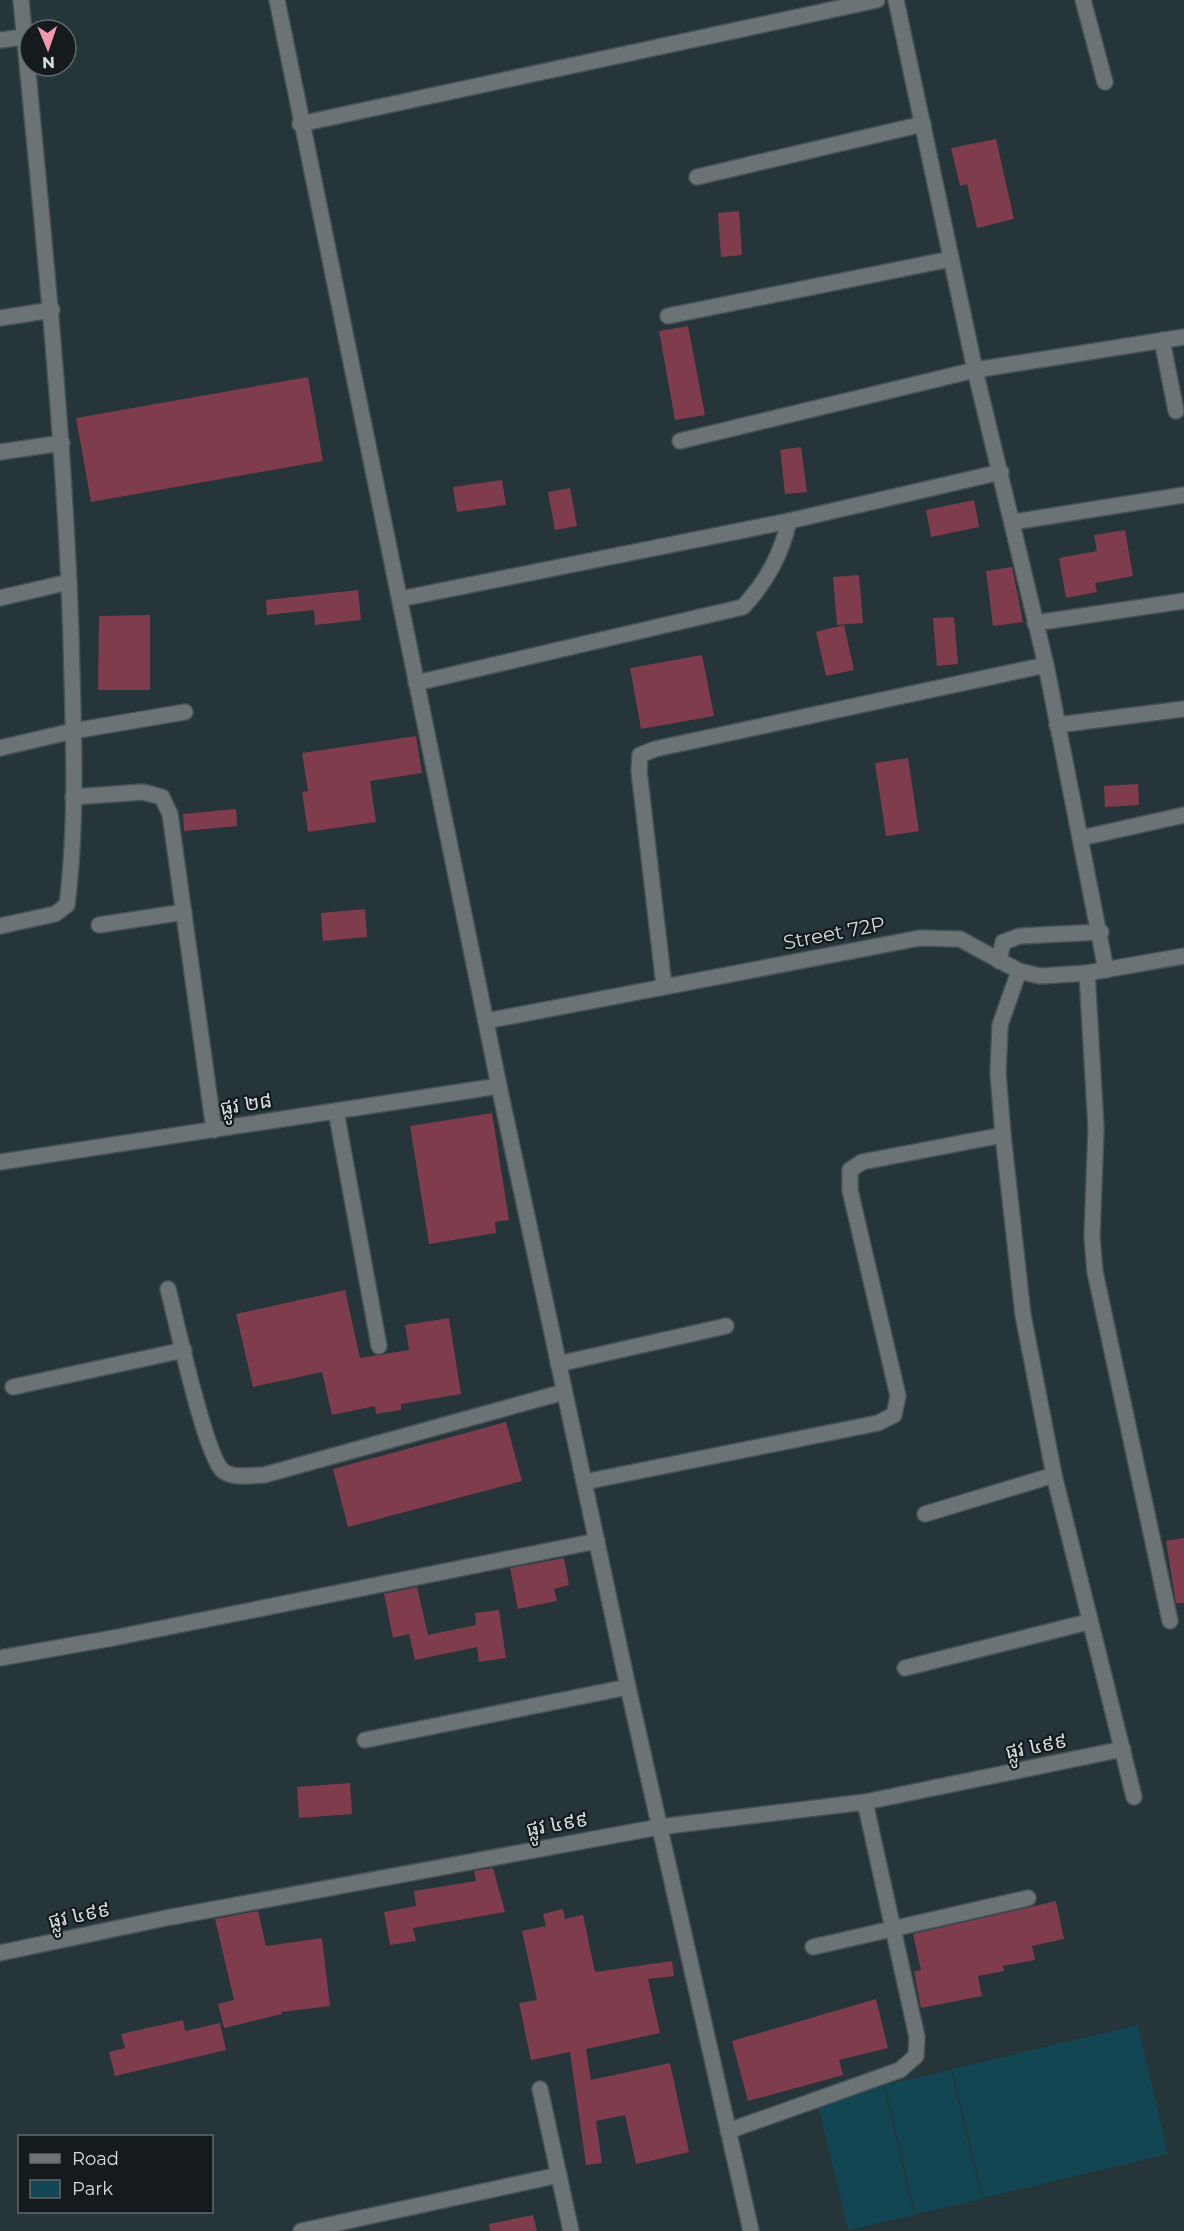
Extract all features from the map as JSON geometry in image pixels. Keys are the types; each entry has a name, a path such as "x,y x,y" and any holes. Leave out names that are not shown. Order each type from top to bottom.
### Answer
{"street":[{"path":"21,0 22,18"},
{"path":"277,0 300,124 558,1364 659,1827 751,2231"},
{"path":"300,124 877,0"},
{"path":"896,0 975,370 1046,665 1101,932 1106,970"},
{"path":"1083,0 1105,82"},
{"path":"0,40 18,38"},
{"path":"0,926 55,914 67,905 73,797 69,582 62,443 52,310 28,78"},
{"path":"697,177 922,124"},
{"path":"668,316 951,259"},
{"path":"0,318 52,310"},
{"path":"680,441 975,370 1184,337"},
{"path":"1162,340 1176,411"},
{"path":"0,452 62,443"},
{"path":"400,599 789,521 1001,472"},
{"path":"1013,522 1184,495"},
{"path":"416,683 743,607 772,570 783,547 789,521"},
{"path":"0,598 69,582"},
{"path":"1035,623 1184,601"},
{"path":"664,986 639,771 640,755 655,749 1046,665"},
{"path":"1057,725 1184,709"},
{"path":"0,748 73,731 185,712"},
{"path":"73,797 143,792 162,797 170,814 214,1130"},
{"path":"1081,838 1184,815"},
{"path":"99,925 184,912"},
{"path":"999,961 1003,942 1009,939 1101,932"},
{"name":"Street 72P","path":"486,1022 920,938 960,939 1018,971 1040,976 1087,973 1184,956"},
{"path":"1018,971 1000,1025 998,1073 1002,1135 1023,1315 1054,1475 1134,1797"},
{"path":"1087,973 1096,1128 1092,1238 1095,1272 1170,1621"},
{"name":"ផ្លូវ ២៨","path":"0,1162 499,1086"},
{"path":"336,1111 379,1346"},
{"path":"584,1482 878,1423 894,1415 898,1396 850,1190 850,1170 862,1162 1002,1135"},
{"path":"168,1289 201,1421 215,1458 223,1471 235,1476 264,1475 564,1392"},
{"path":"558,1364 726,1326"},
{"path":"13,1387 184,1350"},
{"path":"925,1514 1054,1475"},
{"path":"0,1658 261,1610 597,1541"},
{"path":"906,1668 1089,1622"},
{"path":"365,1740 628,1687"},
{"name":"ផ្លូវ ៤៩៩","path":"0,1953 177,1916 659,1827 865,1802 1123,1749"},
{"path":"728,2131 900,2070 916,2056 917,2037 865,1802"},
{"path":"813,1947 1028,1898"},
{"path":"540,2089 571,2231"},
{"path":"301,2231 559,2175"}],"green space":[{"path":"1138,2025 1168,2154 983,2198 952,2069"},
{"path":"951,2070 982,2199 915,2214 885,2085"},
{"path":"884,2086 914,2215 848,2230 817,2101"}],"building":[{"path":"996,139 1014,219 977,228 967,184 960,186 951,148"},
{"path":"739,211 742,255 721,257 718,213"},
{"path":"688,326 705,415 675,420 659,331"},
{"path":"308,377 323,461 91,502 76,418"},
{"path":"801,447 807,492 785,494 780,450"},
{"path":"502,480 506,505 457,512 453,487"},
{"path":"570,488 577,526 555,530 548,492"},
{"path":"974,500 979,527 931,537 926,510"},
{"path":"1125,530 1133,576 1095,583 1097,592 1066,598 1059,558 1097,551 1094,535"},
{"path":"1012,567 1023,622 993,626 986,571"},
{"path":"859,575 863,623 837,625 833,577"},
{"path":"358,590 361,620 315,625 314,610 267,615 266,600"},
{"path":"150,615 150,690 98,690 99,616"},
{"path":"954,617 958,664 937,666 933,618"},
{"path":"844,625 854,670 826,676 816,632"},
{"path":"702,655 714,716 641,729 630,668"},
{"path":"416,736 422,773 370,781 376,822 308,832 302,792 308,791 302,753"},
{"path":"908,758 919,831 886,836 875,763"},
{"path":"1138,784 1139,805 1105,807 1104,786"},
{"path":"236,809 237,826 184,831 183,814"},
{"path":"365,909 367,937 323,941 321,913"},
{"path":"492,1113 509,1220 495,1222 496,1233 429,1244 410,1126"},
{"path":"345,1290 360,1358 409,1350 405,1325 449,1318 461,1394 401,1404 401,1410 376,1414 375,1406 332,1415 322,1372 253,1387 236,1314"},
{"path":"506,1422 522,1481 348,1527 333,1469"},
{"path":"1184,1538 1184,1603 1176,1603 1166,1541"},
{"path":"564,1558 569,1585 554,1589 557,1601 518,1609 510,1568"},
{"path":"417,1587 428,1635 476,1625 475,1613 499,1610 506,1658 479,1662 477,1647 415,1660 409,1634 393,1638 384,1594"},
{"path":"350,1783 352,1814 299,1818 297,1787"},
{"path":"493,1868 505,1912 413,1928 416,1941 390,1945 384,1912 416,1906 414,1891 476,1881 474,1871"},
{"path":"1056,1901 1064,1939 1032,1946 1035,1960 1003,1966 1004,1971 978,1976 982,1996 921,2008 914,1971 921,1970 913,1934"},
{"path":"563,1909 565,1919 583,1915 595,1972 672,1961 674,1976 648,1979 660,2033 586,2049 591,2080 670,2063 689,2152 636,2164 625,2115 596,2121 602,2163 586,2165 570,2052 531,2060 519,2003 537,2000 522,1931 546,1926 543,1914"},
{"path":"258,1911 266,1946 322,1938 330,2006 281,2012 282,2014 224,2028 218,2004 234,2000 215,1919"},
{"path":"876,1999 888,2048 839,2060 843,2075 748,2101 732,2041"},
{"path":"183,2020 185,2031 220,2023 226,2050 115,2076 109,2052 125,2048 121,2034"},
{"path":"533,2215 537,2231 490,2231 489,2224"}]}
